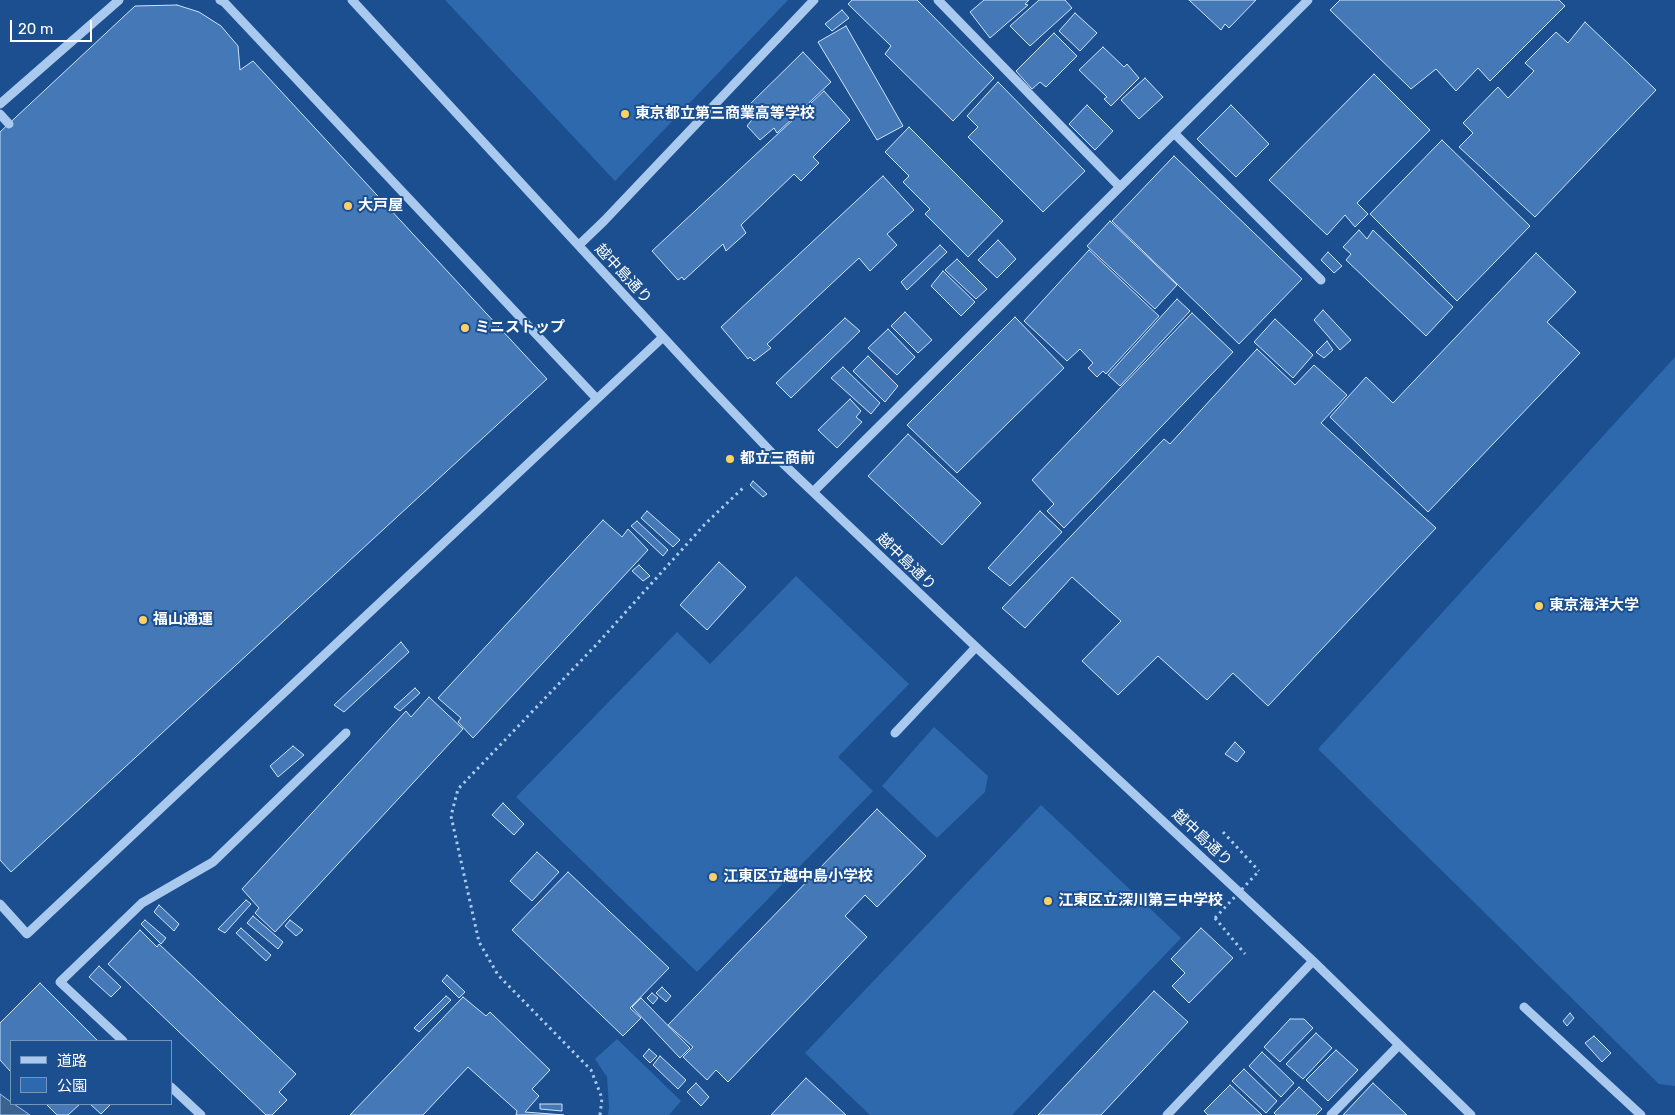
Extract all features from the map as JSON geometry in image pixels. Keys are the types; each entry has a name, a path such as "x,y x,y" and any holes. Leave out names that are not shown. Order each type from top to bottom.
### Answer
{"street":[{"path":"0,104 119,0"},
{"path":"220,0 224,2 597,399"},
{"name":"越中島通り","path":"352,0 760,440 976,647 1313,961 1468,1114"},
{"path":"578,245 604,221 814,0"},
{"path":"938,0 1120,187"},
{"path":"813,492 1308,0"},
{"path":"0,114 9,124"},
{"path":"1174,133 1321,280"},
{"path":"0,904 27,934 663,337"},
{"path":"895,733 976,647"},
{"path":"122,1040 60,982 142,904 213,862 346,733"},
{"path":"1167,1115 1313,961"},
{"path":"1524,1007 1641,1115"},
{"path":"1331,1115 1398,1045"},
{"path":"172,1088 201,1115"}],"path":[{"path":"600,1115 602,1098 591,1070 498,975 479,942 451,816 458,789 590,651 705,524 742,488"},
{"path":"1223,832 1258,871 1215,918 1246,954"}],"green space":[{"name":"東京都立第三商業高等学校","path":"445,0 788,0 615,181"},
{"name":"東京海洋大学","path":"1675,357 1675,1086 1659,1084 1318,749"},
{"path":"796,576 909,684 838,757 873,791 697,972 516,797 677,632 710,664"},
{"path":"934,727 988,776 985,792 937,838 882,786"},
{"name":"江東区立深川第三中学校","path":"1041,805 1181,938 1012,1115 870,1115 805,1053"},
{"path":"617,1039 681,1101 669,1115 608,1115 607,1077 595,1059"}],"shaded area":[{"path":"0,1094 10,1101 10,1105 15,1105 30,1115 0,1115"}],"building":[{"path":"852,0 917,0 994,78 953,121 885,54 891,46 848,4"},
{"path":"984,0 1029,0 1025,4 1028,5 990,38 970,12"},
{"path":"1039,0 1065,0 1072,8 1030,46 1010,26"},
{"path":"1189,0 1256,0 1229,28 1225,24 1221,30"},
{"path":"1340,0 1559,0 1565,6 1490,81 1478,68 1456,91 1436,69 1411,89 1330,10"},
{"name":"福山通運","path":"177,5 199,12 221,26 238,46 240,70 253,61 547,379 11,872 0,860 0,132 135,6"},
{"path":"842,10 849,18 832,31 825,24"},
{"path":"1075,13 1097,33 1080,51 1059,31"},
{"path":"1585,22 1656,90 1535,217 1459,147 1473,133 1463,123 1498,87 1508,98 1534,71 1525,63 1556,32 1568,43"},
{"path":"846,26 903,126 877,140 818,42"},
{"path":"1054,33 1077,56 1046,87 1040,82 1032,89 1016,71"},
{"path":"1103,47 1124,67 1127,64 1139,78 1111,106 1104,99 1107,97 1079,70"},
{"path":"803,52 831,82 777,133 774,128 760,140 747,126 755,116 747,107"},
{"path":"1374,74 1430,130 1357,203 1368,214 1355,227 1345,215 1327,235 1269,180"},
{"path":"1145,78 1163,97 1139,119 1121,100"},
{"path":"998,82 1085,171 1043,212 968,137 978,127 967,116"},
{"path":"824,91 850,120 813,157 819,163 801,181 794,174 741,225 746,233 726,251 723,244 684,280 682,277 678,280 652,251"},
{"path":"1087,105 1113,131 1095,150 1069,124"},
{"path":"1231,105 1269,144 1236,177 1197,139"},
{"path":"909,127 1003,221 968,257 925,214 930,209 903,182 909,176 885,152"},
{"path":"1442,140 1530,226 1457,301 1370,214"},
{"path":"1174,156 1302,279 1239,344 1112,221"},
{"path":"883,176 914,210 887,234 897,245 870,271 859,258 767,344 771,348 754,361 750,357 748,359 721,327"},
{"path":"1110,221 1177,285 1155,309 1087,246"},
{"path":"1359,230 1367,239 1373,230 1453,307 1426,336 1346,260 1351,254 1343,247"},
{"path":"998,240 1016,259 997,278 978,260"},
{"path":"940,245 947,252 907,290 901,282"},
{"path":"1089,250 1159,316 1106,374 1103,371 1097,377 1088,368 1093,363 1080,349 1067,361 1024,321"},
{"path":"1328,252 1342,266 1334,273 1321,260"},
{"path":"1536,253 1576,292 1547,322 1580,353 1428,512 1330,417 1366,377 1393,403"},
{"path":"957,259 987,289 976,299 945,270"},
{"path":"943,271 975,302 961,316 931,286"},
{"path":"1177,299 1190,311 1120,386 1108,375"},
{"path":"1323,310 1351,340 1340,350 1314,320"},
{"path":"905,312 932,340 918,353 891,326"},
{"path":"1192,313 1233,352 1064,528 1047,511 1054,504 1032,480"},
{"path":"1015,317 1064,368 957,473 907,425"},
{"path":"845,318 860,331 791,398 776,383"},
{"path":"1275,319 1313,355 1293,378 1254,342"},
{"path":"888,329 915,357 897,375 868,348"},
{"path":"1327,341 1333,350 1324,358 1316,352"},
{"path":"1257,349 1295,385 1314,365 1347,395 1321,423 1436,528 1268,706 1233,673 1207,700 1158,656 1118,695 1082,661 1121,621 1072,577 1025,628 1002,608 1164,439 1170,444"},
{"path":"868,356 898,386 885,402 853,371"},
{"path":"843,367 880,403 871,414 831,378"},
{"path":"850,399 861,411 856,417 862,422 837,448 818,430"},
{"path":"908,434 981,503 942,545 868,476"},
{"path":"753,481 767,494 763,497 750,485"},
{"path":"647,511 680,540 673,547 641,518"},
{"path":"1040,511 1062,532 1010,586 988,568"},
{"path":"603,520 622,537 628,529 648,550 473,738 458,722 461,718 438,698"},
{"path":"637,521 668,550 663,556 631,526"},
{"path":"719,562 746,587 707,630 680,605"},
{"path":"639,565 650,576 643,581 632,571"},
{"path":"401,642 409,652 344,712 334,705"},
{"path":"415,688 420,693 400,711 394,707"},
{"path":"429,697 463,729 275,932 255,913 259,908 242,889 406,711 411,717"},
{"path":"1235,742 1245,752 1237,762 1225,754"},
{"path":"293,746 304,755 278,777 270,766"},
{"path":"503,803 524,824 514,835 492,815"},
{"path":"877,809 926,856 877,907 865,895 845,916 867,937 728,1082 716,1070 707,1080 683,1057 693,1047 668,1025"},
{"path":"537,852 559,872 532,901 510,881"},
{"path":"568,872 669,968 630,1008 641,1018 623,1036 512,930"},
{"path":"246,900 251,904 225,933 218,929"},
{"path":"159,905 179,924 174,931 154,912"},
{"path":"253,916 283,942 278,949 247,923"},
{"path":"145,920 166,938 161,944 141,924"},
{"path":"290,920 303,930 296,936 285,926"},
{"path":"241,928 271,955 266,961 236,933"},
{"path":"1201,928 1233,958 1189,1003 1172,986 1185,973 1171,959"},
{"path":"140,930 157,947 159,944 296,1074 279,1092 287,1100 272,1115 266,1115 108,964"},
{"path":"99,966 121,987 111,997 89,977"},
{"path":"447,975 465,992 459,998 442,981"},
{"path":"40,983 97,1040 10,1040 10,1071 0,1060 0,1023"},
{"path":"662,987 671,996 666,1002 656,993"},
{"path":"1154,991 1188,1022 1101,1115 1038,1115"},
{"path":"652,993 658,998 653,1004 647,998"},
{"path":"446,996 451,1000 419,1032 414,1028"},
{"path":"463,997 486,1016 490,1012 550,1070 532,1089 539,1096 525,1112 564,1115 516,1115 517,1111 468,1067 423,1115 350,1115"},
{"path":"641,998 690,1048 680,1058 632,1007"},
{"path":"1570,1013 1574,1018 1567,1026 1563,1021"},
{"path":"1290,1019 1304,1019 1313,1028 1280,1062 1264,1047"},
{"path":"1316,1033 1332,1048 1303,1079 1286,1064"},
{"path":"1594,1036 1611,1053 1602,1062 1585,1043"},
{"path":"649,1049 657,1056 650,1063 643,1056"},
{"path":"1336,1050 1358,1070 1328,1101 1306,1080"},
{"path":"1262,1052 1294,1083 1281,1097 1249,1066"},
{"path":"660,1056 686,1080 678,1089 653,1065"},
{"path":"1244,1069 1277,1101 1266,1113 1232,1081"},
{"path":"806,1078 846,1115 771,1115"},
{"path":"696,1083 709,1097 701,1106 687,1092"},
{"path":"1373,1083 1407,1115 1343,1115"},
{"path":"1230,1085 1262,1115 1208,1115 1204,1111"},
{"path":"1299,1087 1322,1109 1316,1115 1276,1115 1274,1113"},
{"path":"540,1104 562,1104 562,1111 540,1109"},
{"path":"47,1105 79,1105 68,1115 57,1115"},
{"path":"91,1105 110,1105 101,1114"}],"place":[{"name":"東京都立第三商業高等学校","path":"625,114"},
{"name":"大戸屋","path":"348,206"},
{"name":"ミニストップ","path":"465,328"},
{"name":"都立三商前","path":"730,459"},
{"name":"東京海洋大学","path":"1539,606"},
{"name":"福山通運","path":"143,620"},
{"name":"江東区立越中島小学校","path":"713,877"},
{"name":"江東区立深川第三中学校","path":"1048,901"}]}
